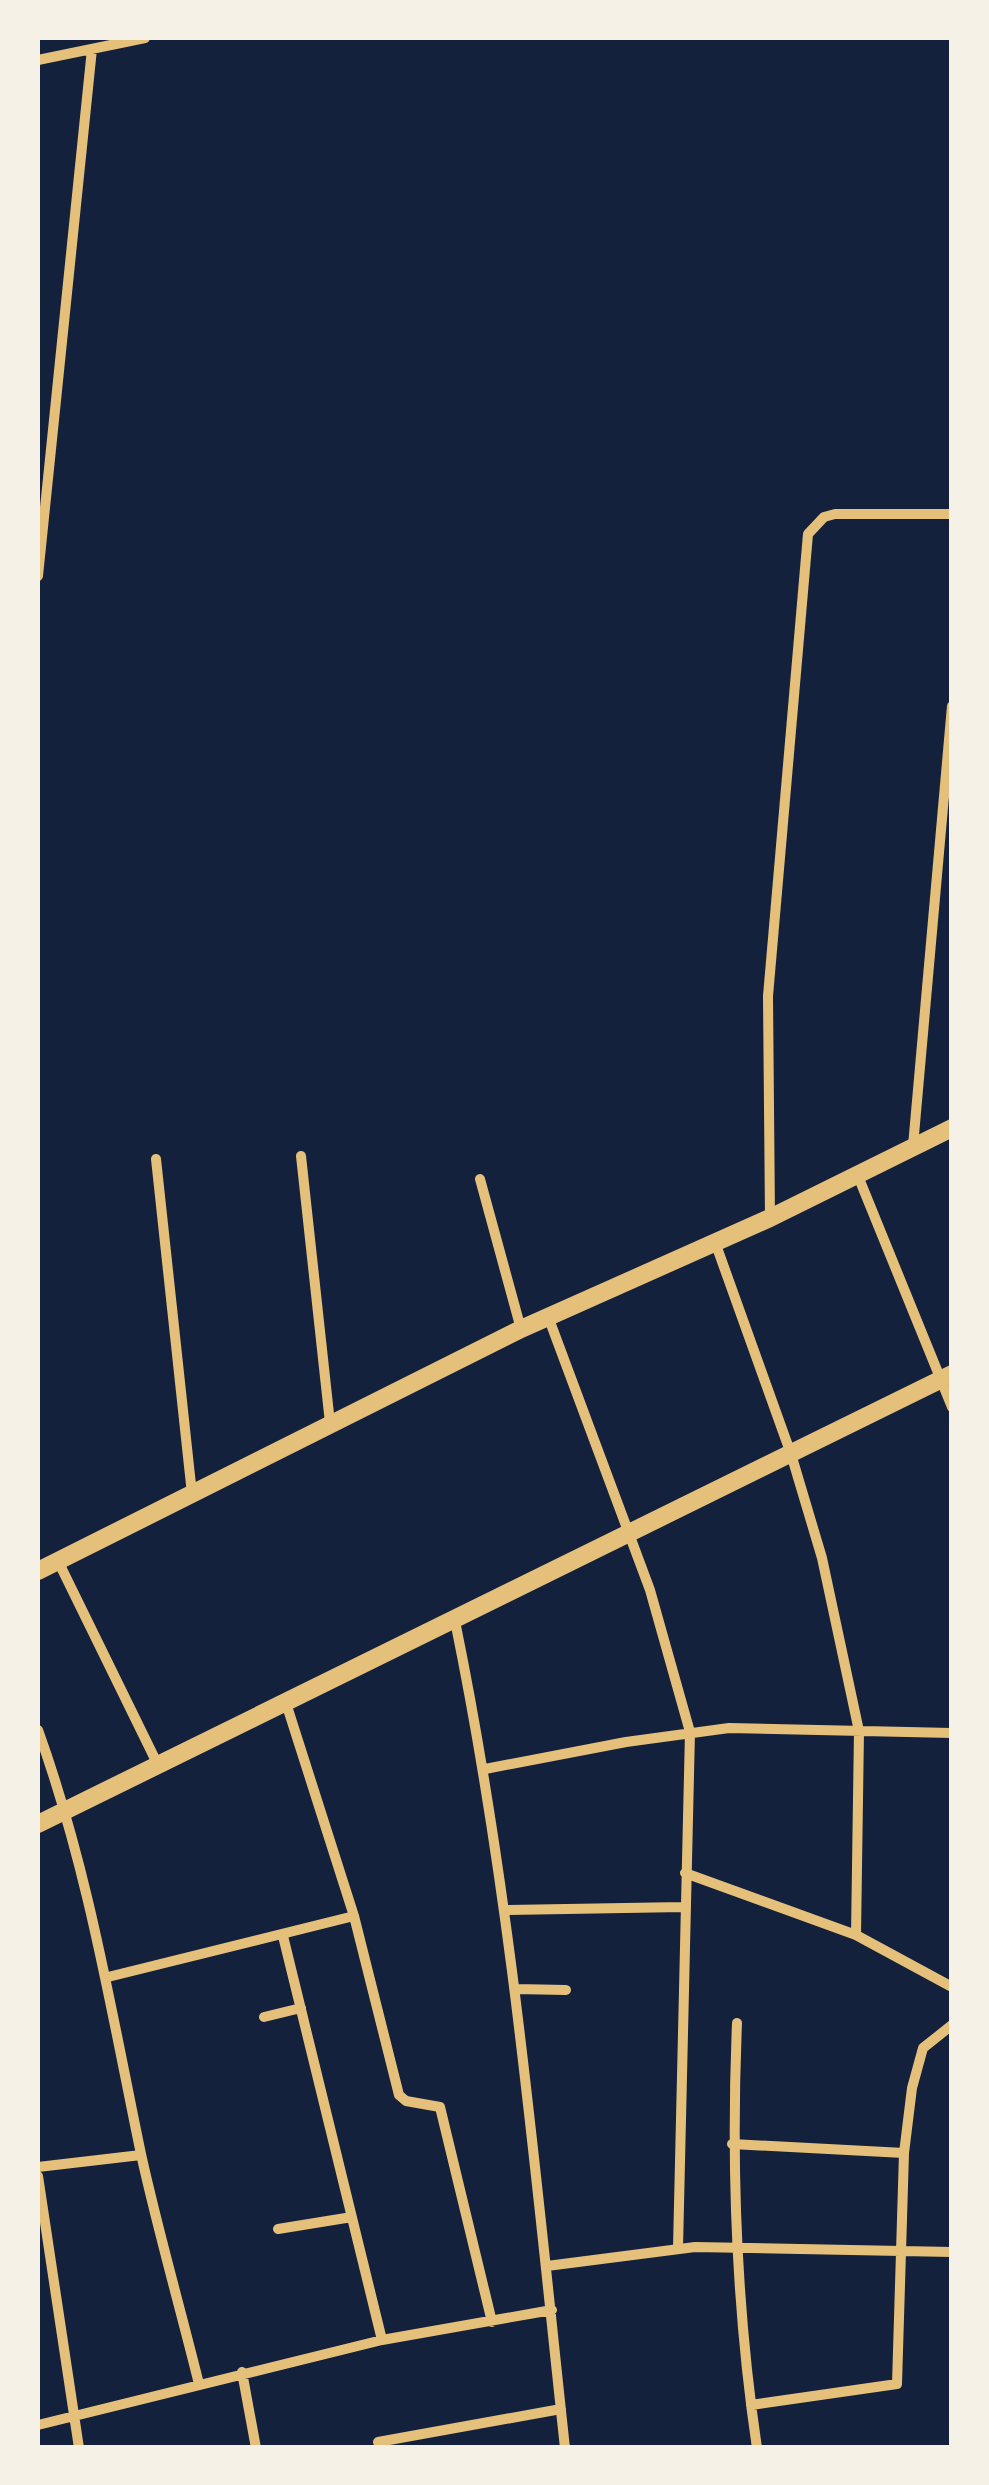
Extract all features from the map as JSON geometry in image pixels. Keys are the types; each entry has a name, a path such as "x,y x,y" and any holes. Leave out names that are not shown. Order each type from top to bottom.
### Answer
{"street":[{"path":"38,60 145,38"},
{"path":"38,576 92,48"},
{"path":"770,1218 768,996 808,534 824,517 835,514 952,514"},
{"path":"912,1146 952,706"},
{"path":"38,1571 521,1329 770,1218 952,1128"},
{"path":"301,1156 330,1423"},
{"path":"156,1158 192,1494"},
{"path":"858,1176 947,1376 952,1407"},
{"path":"480,1179 521,1329"},
{"path":"715,1242 792,1454 822,1558 859,1732 856,1935"},
{"path":"549,1319 629,1532 672,1660 690,1732 678,2248"},
{"path":"38,1824 157,1762 455,1620 947,1376"},
{"path":"58,1561 157,1762"},
{"path":"455,1620 485,1769 506,1910 565,2448"},
{"path":"286,1702 354,1916 399,2095 406,2102 440,2107 492,2322"},
{"path":"485,1769 690,1732 796,1726 859,1732 952,1733"},
{"path":"38,1730 67,1810 108,1976 142,2155 199,2384"},
{"path":"684,1873 856,1935 952,1987"},
{"path":"506,1910 683,1907"},
{"path":"108,1976 354,1916"},
{"path":"284,1936 382,2340"},
{"path":"516,1989 566,1990"},
{"path":"264,2017 301,2008"},
{"path":"736,2024 732,2144 736,2247 757,2448"},
{"path":"751,2406 896,2386 904,2153 922,2048 952,2026"},
{"path":"732,2144 904,2153"},
{"path":"38,2167 142,2155"},
{"path":"38,2176 79,2448"},
{"path":"278,2229 352,2217"},
{"path":"547,2266 678,2248 952,2252"},
{"path":"38,2425 382,2340 552,2310"},
{"path":"242,2372 256,2448"},
{"path":"378,2442 561,2409"}]}
